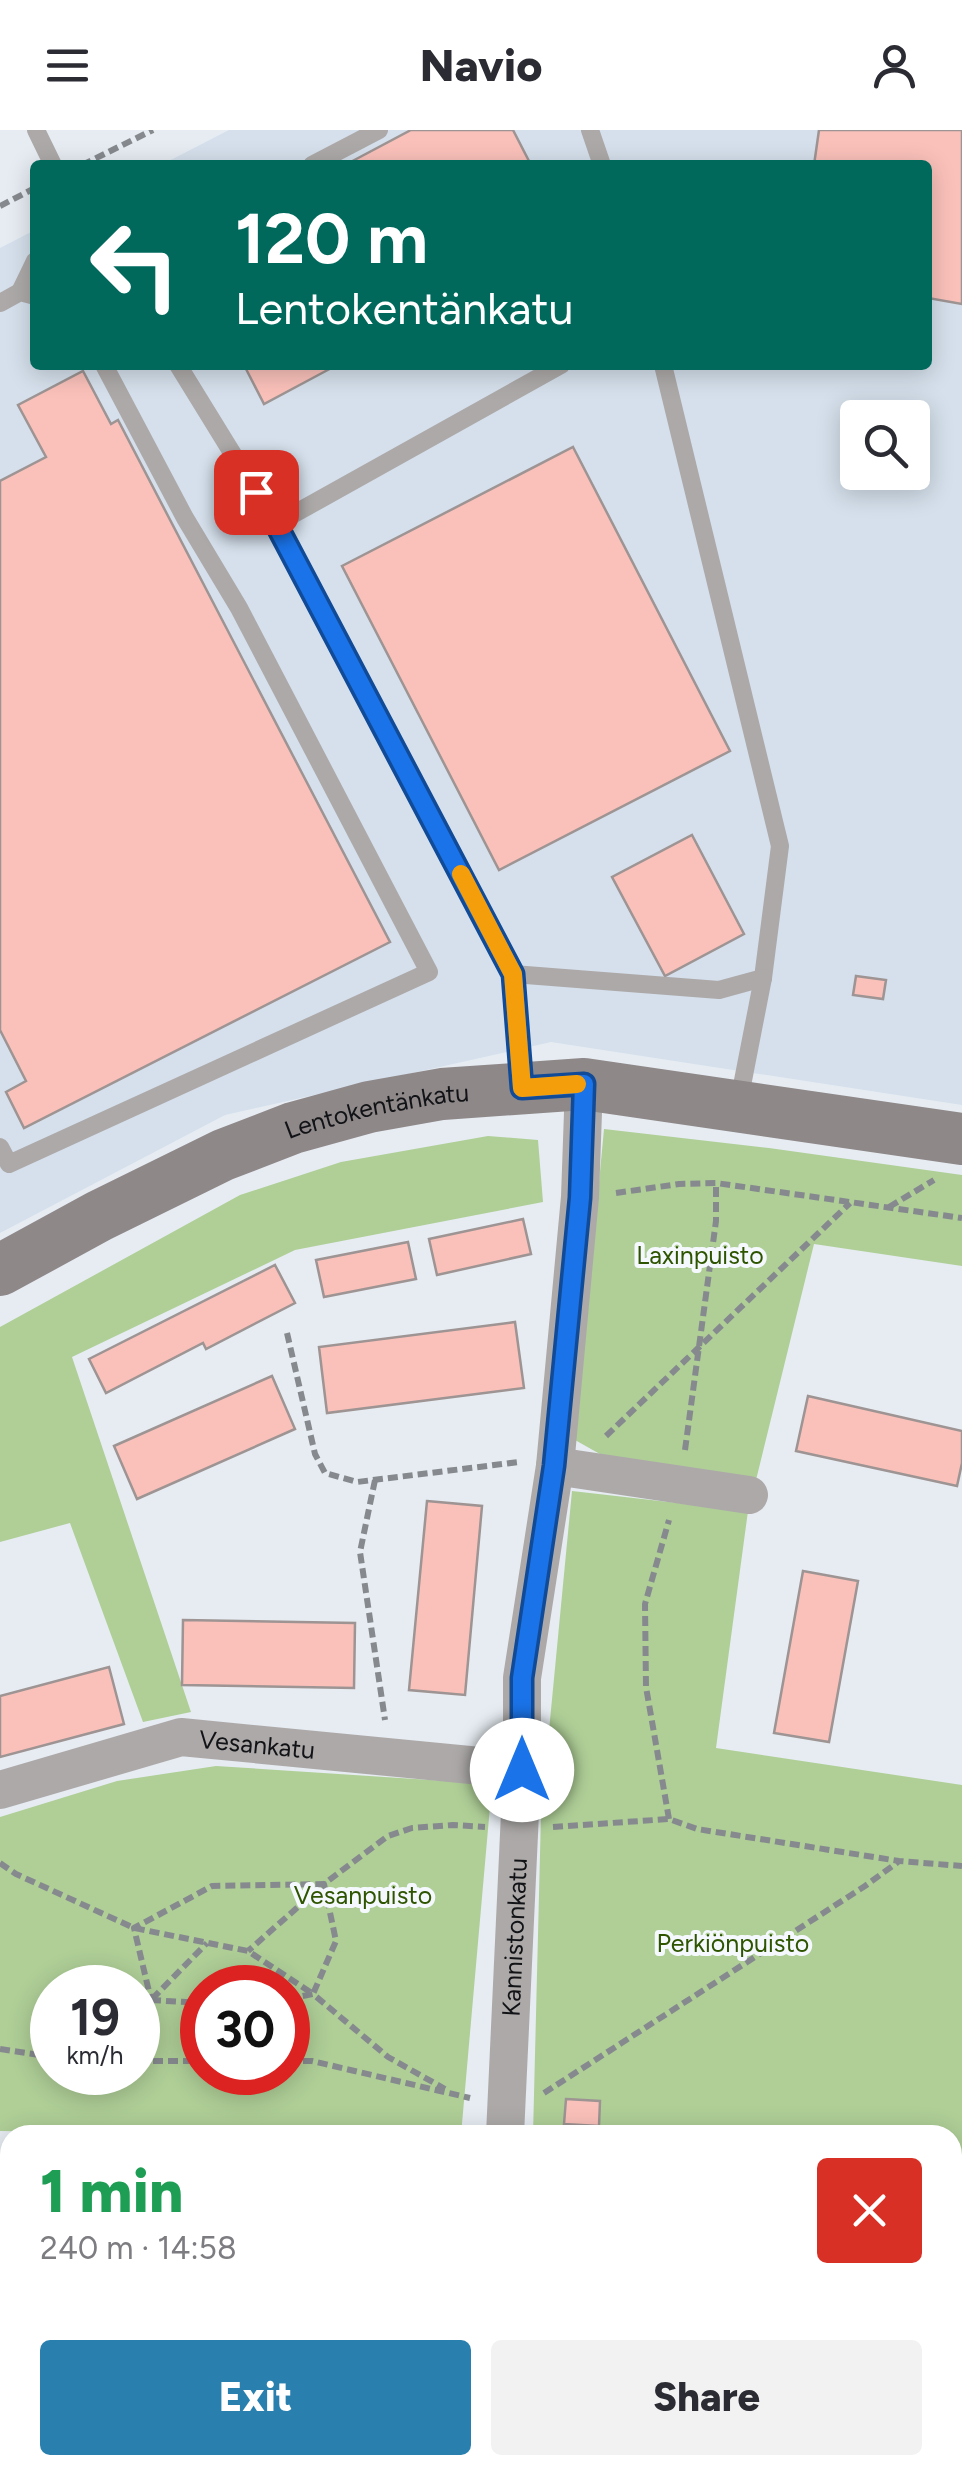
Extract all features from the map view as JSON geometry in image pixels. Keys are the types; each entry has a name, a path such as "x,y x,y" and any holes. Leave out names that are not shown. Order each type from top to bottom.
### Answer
{"street":[{"name":"Lentokentänkatu","path":"0,1270 223,1155 293,1128 442,1094 584,1084 738,1106 952,1157"},
{"name":"Kannistonkatu","path":"506,2121 520,1830 522,1678 563,1465 584,1084"},
{"path":"563,1465 750,1495"},
{"name":"Vesankatu","path":"0,1790 181,1737 522,1770"}],"lane":[{"path":"36,130 51,160"},
{"path":"322,160 379,130"},
{"path":"590,130 600,160"},
{"path":"0,303 28,294"},
{"path":"0,1147 10,1164 429,972 239,608 185,518 107,370"},
{"path":"181,370 276,524 513,974 522,1088"},
{"path":"276,524 552,370"},
{"path":"664,370 780,846 763,978 738,1106"},
{"path":"513,974 719,990 763,978"}],"path":[{"path":"92,160 153,130"},
{"path":"0,206 30,191"},
{"path":"888,1208 952,1157"},
{"path":"580,1198 679,1184 716,1183 962,1218"},
{"path":"287,1332 314,1454 325,1473 356,1482 563,1465 602,1440 851,1202"},
{"path":"375,1480 360,1552 390,1757"},
{"path":"248,1951 324,1884 388,1836 412,1828 454,1825 520,1830 669,1819 697,1828 899,1861 962,1866"},
{"path":"0,1863 134,1928 248,1951 313,1994 388,2057 506,2121 899,1861"},
{"path":"134,1928 212,1886 324,1884"},
{"path":"313,1994 336,1941 324,1884"},
{"path":"134,1928 143,1965"},
{"path":"160,1991 207,1943"},
{"path":"0,2049 30,2054"},
{"path":"310,2061 455,2094"}],"shaded area":[{"path":"229,130 962,130 962,1105 551,1042 225,1115 0,1233 0,248 30,233 30,370 932,370 932,160 171,160"}],"green space":[{"name":"Laxinpuisto","path":"604,1129 962,1175 962,1266 814,1244 756,1480 607,1458 575,1440"},
{"path":"488,1136 538,1140 543,1202 295,1250 72,1357 191,1712 143,1722 70,1523 0,1542 0,1327 240,1195 341,1162"},
{"name":"Perkiönpuisto","path":"572,1491 748,1511 716,1748 962,1785 962,2125 533,2125 541,1814"},
{"name":"Vesanpuisto","path":"216,1766 492,1784 462,2125 0,2125 0,1817 117,1781"}],"building":[{"path":"411,130 513,130 528,160 354,160"},
{"path":"819,130 962,130 962,304 932,299 932,160 815,160"},
{"path":"247,370 328,370 264,404"},
{"path":"83,371 111,424 118,420 390,942 24,1128 6,1092 26,1081 0,1030 0,481 46,457 18,405"},
{"path":"573,447 730,751 499,870 342,566"},
{"path":"692,835 744,934 665,976 612,877"},
{"path":"856,976 886,980 883,999 853,995"},
{"path":"523,1219 531,1254 437,1275 429,1239"},
{"path":"408,1242 416,1279 324,1297 316,1260"},
{"path":"275,1265 295,1303 206,1349 203,1343 106,1393 89,1359"},
{"path":"515,1322 524,1388 327,1413 319,1347"},
{"path":"272,1376 295,1429 137,1499 114,1446"},
{"path":"808,1396 962,1431 957,1486 796,1451"},
{"path":"427,1501 482,1506 465,1695 409,1690"},
{"path":"803,1571 858,1581 829,1742 774,1733"},
{"path":"183,1620 355,1623 354,1688 182,1685"},
{"path":"109,1667 124,1724 0,1757 0,1696"},
{"path":"566,2099 600,2101 599,2125 564,2124"}],"slow traffic":[{"path":"461,874 513,974 522,1088 577,1084"}],"route":[{"path":"256,492 513,974 522,1088 584,1084 580,1198 554,1466 522,1678 522,1770"}]}
